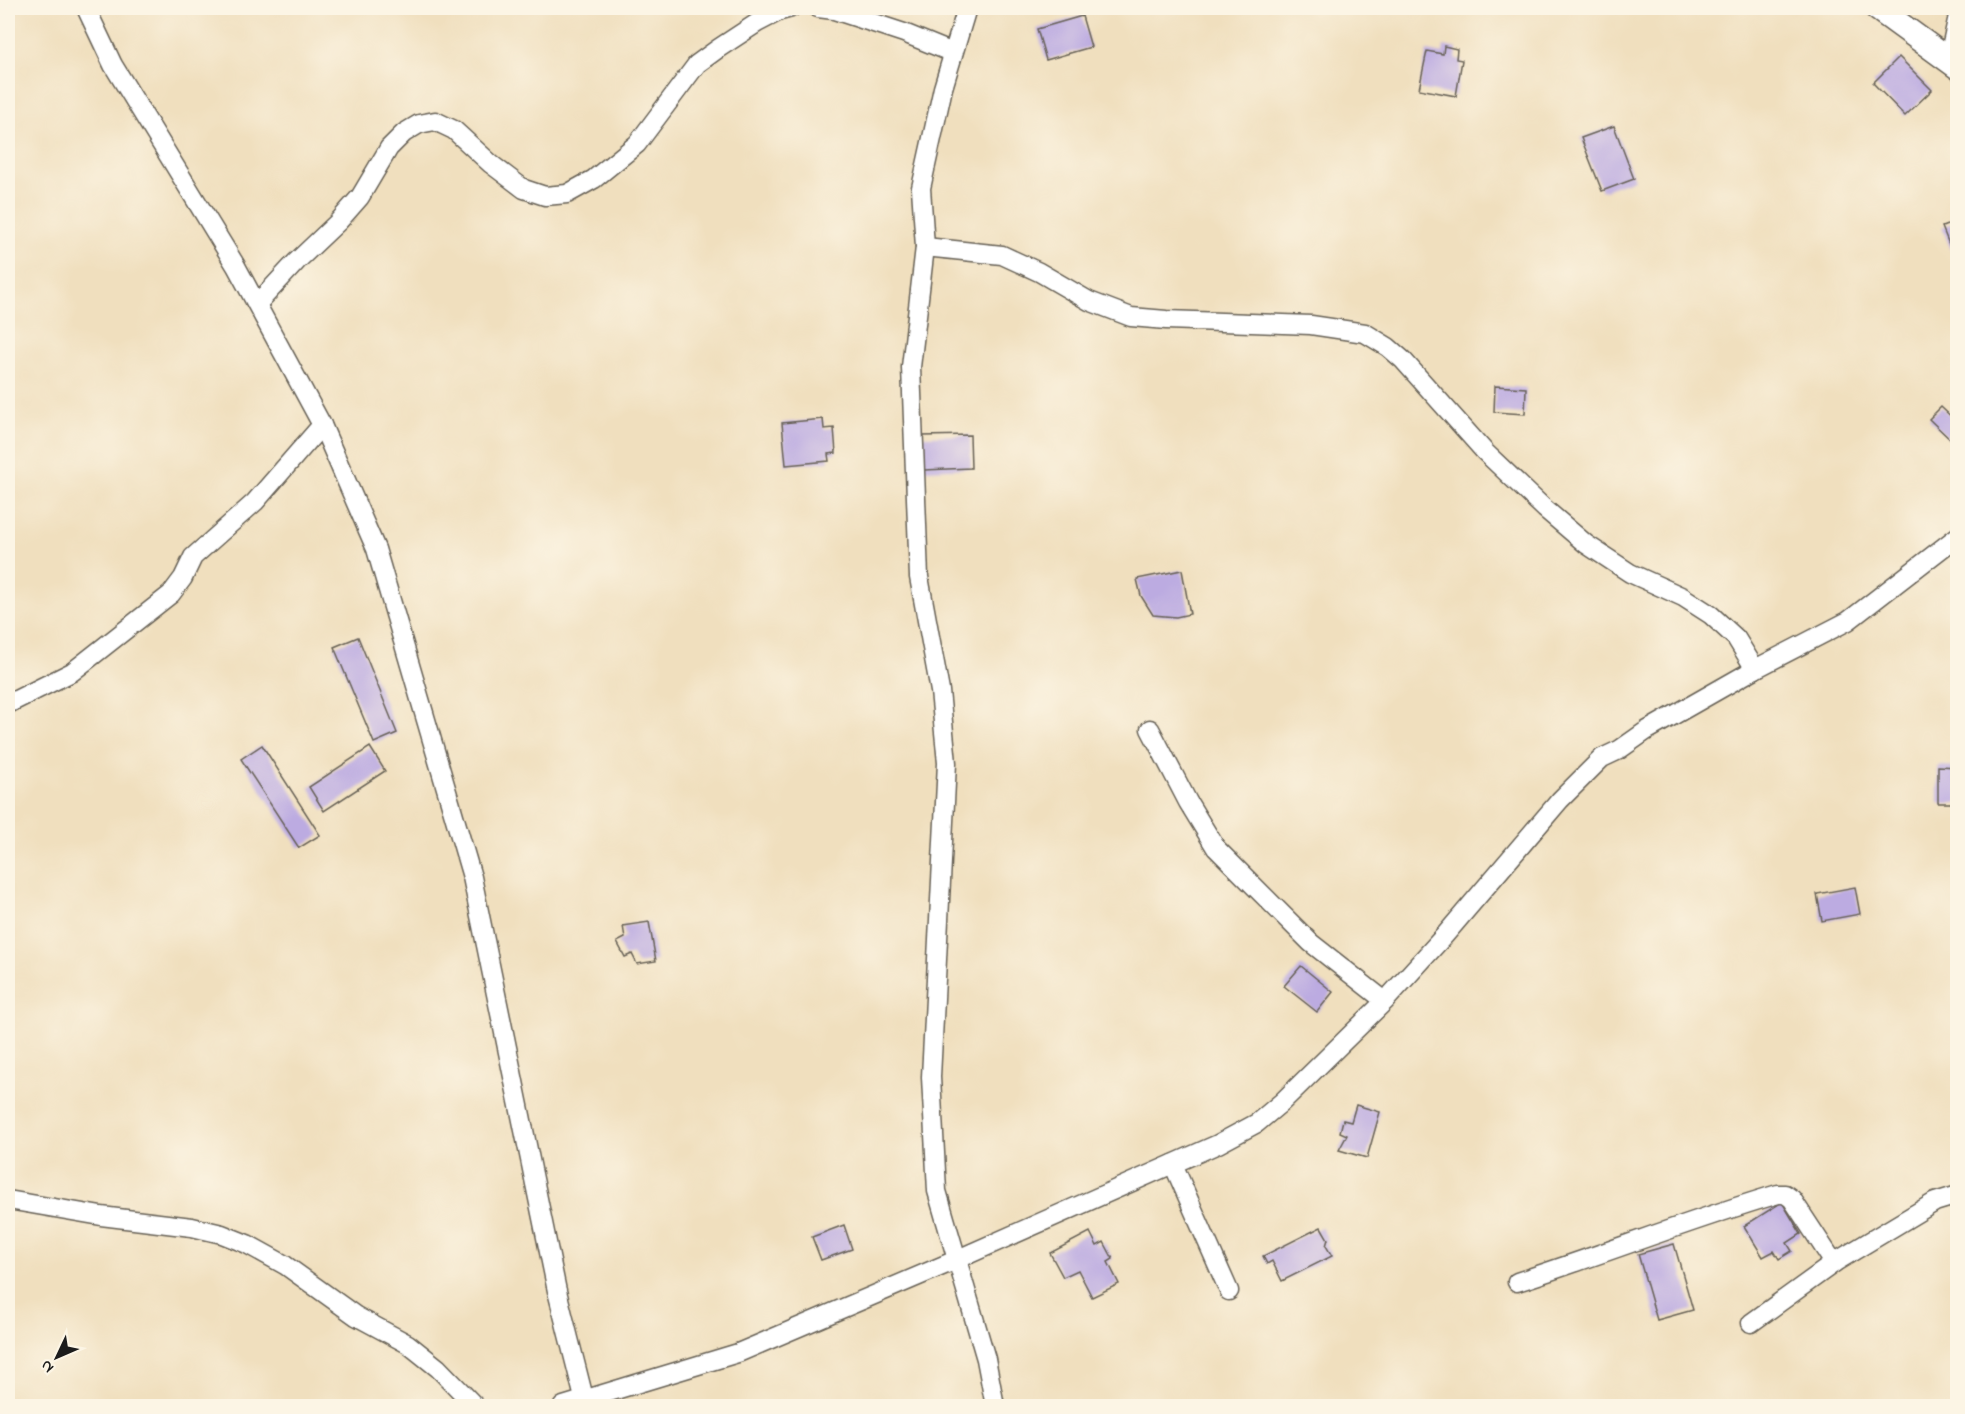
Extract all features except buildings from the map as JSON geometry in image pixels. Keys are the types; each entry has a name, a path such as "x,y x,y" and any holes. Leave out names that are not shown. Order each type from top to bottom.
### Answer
{"main road":[{"path":"1877,8 1953,64"}],"street":[{"path":"86,8 113,64 236,266 322,425 376,549 472,877 557,1291 585,1404"},
{"path":"256,304 360,197 389,148 404,133 419,124 435,121 454,130 491,164 524,189 545,196 567,194 594,179 637,144 697,64 757,23 791,8"},
{"path":"818,8 834,10 904,33 953,53"},
{"path":"967,8 943,88 921,188 925,247 911,367 919,577 940,691 947,763 931,1077 937,1191 986,1359 995,1407"},
{"path":"1953,64 1958,16"},
{"path":"925,247 1002,255 1039,272 1089,301 1131,317 1311,325 1365,333 1388,347 1403,360 1485,452 1578,537 1630,573 1683,597 1711,615 1736,638 1755,669"},
{"path":"8,704 72,672 171,594 183,578 193,557 255,502 322,425"},
{"path":"563,1407 585,1404 738,1353 1173,1164 1257,1123 1282,1102 1385,1001 1452,927 1560,800 1602,758 1755,669 1848,621 1958,536"},
{"path":"1150,729 1188,802 1216,848 1311,943 1385,1001"},
{"path":"1173,1164 1228,1290"},
{"path":"1516,1282 1592,1258 1722,1210 1778,1194 1785,1194 1792,1199 1834,1263"},
{"path":"1751,1323 1834,1263 1935,1202 1958,1195"},
{"path":"8,1200 102,1216 192,1227 230,1237 285,1265 356,1316 408,1344 438,1368 475,1407"}]}
